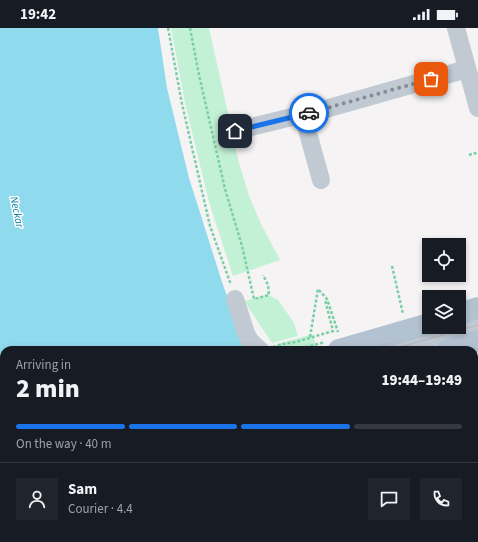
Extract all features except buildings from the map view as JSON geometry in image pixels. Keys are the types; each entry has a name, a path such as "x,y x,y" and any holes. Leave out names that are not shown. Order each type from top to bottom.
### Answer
{"main road":[{"path":"466,312 478,308"},
{"path":"335,343 422,325"},
{"path":"461,346 478,341"}],"street":[{"path":"456,28 478,108"},
{"path":"235,131 303,115 467,69"},
{"path":"303,115 321,180"},
{"path":"235,299 250,341 260,346"},
{"path":"466,322 478,319"},
{"path":"403,346 478,325"},
{"path":"381,346 425,334"}],"path":[{"path":"168,28 182,104 210,226 235,299"},
{"path":"190,28 199,75 222,174 242,246 254,299 269,295 268,285 262,276"},
{"path":"469,155 475,153 478,155"},
{"path":"392,266 404,319"},
{"path":"310,338 318,289 327,299 335,343 318,346"},
{"path":"276,346 334,331 325,300 327,299"}],"green space":[{"path":"171,28 209,28 239,163 249,196 262,226 280,260 233,276 209,202 185,103"},
{"path":"269,295 278,300 294,323 298,336 272,343 244,301"},
{"path":"313,334 316,346 278,346 277,344"}],"water":[{"name":"Neckar","path":"0,28 158,28 167,88 189,178 222,282 245,346 0,346"}],"tram line":[{"path":"403,346 478,325"},
{"path":"380,346 397,341"}],"way so far":[{"path":"309,113 431,79"}],"route":[{"path":"235,131 309,113"}]}
